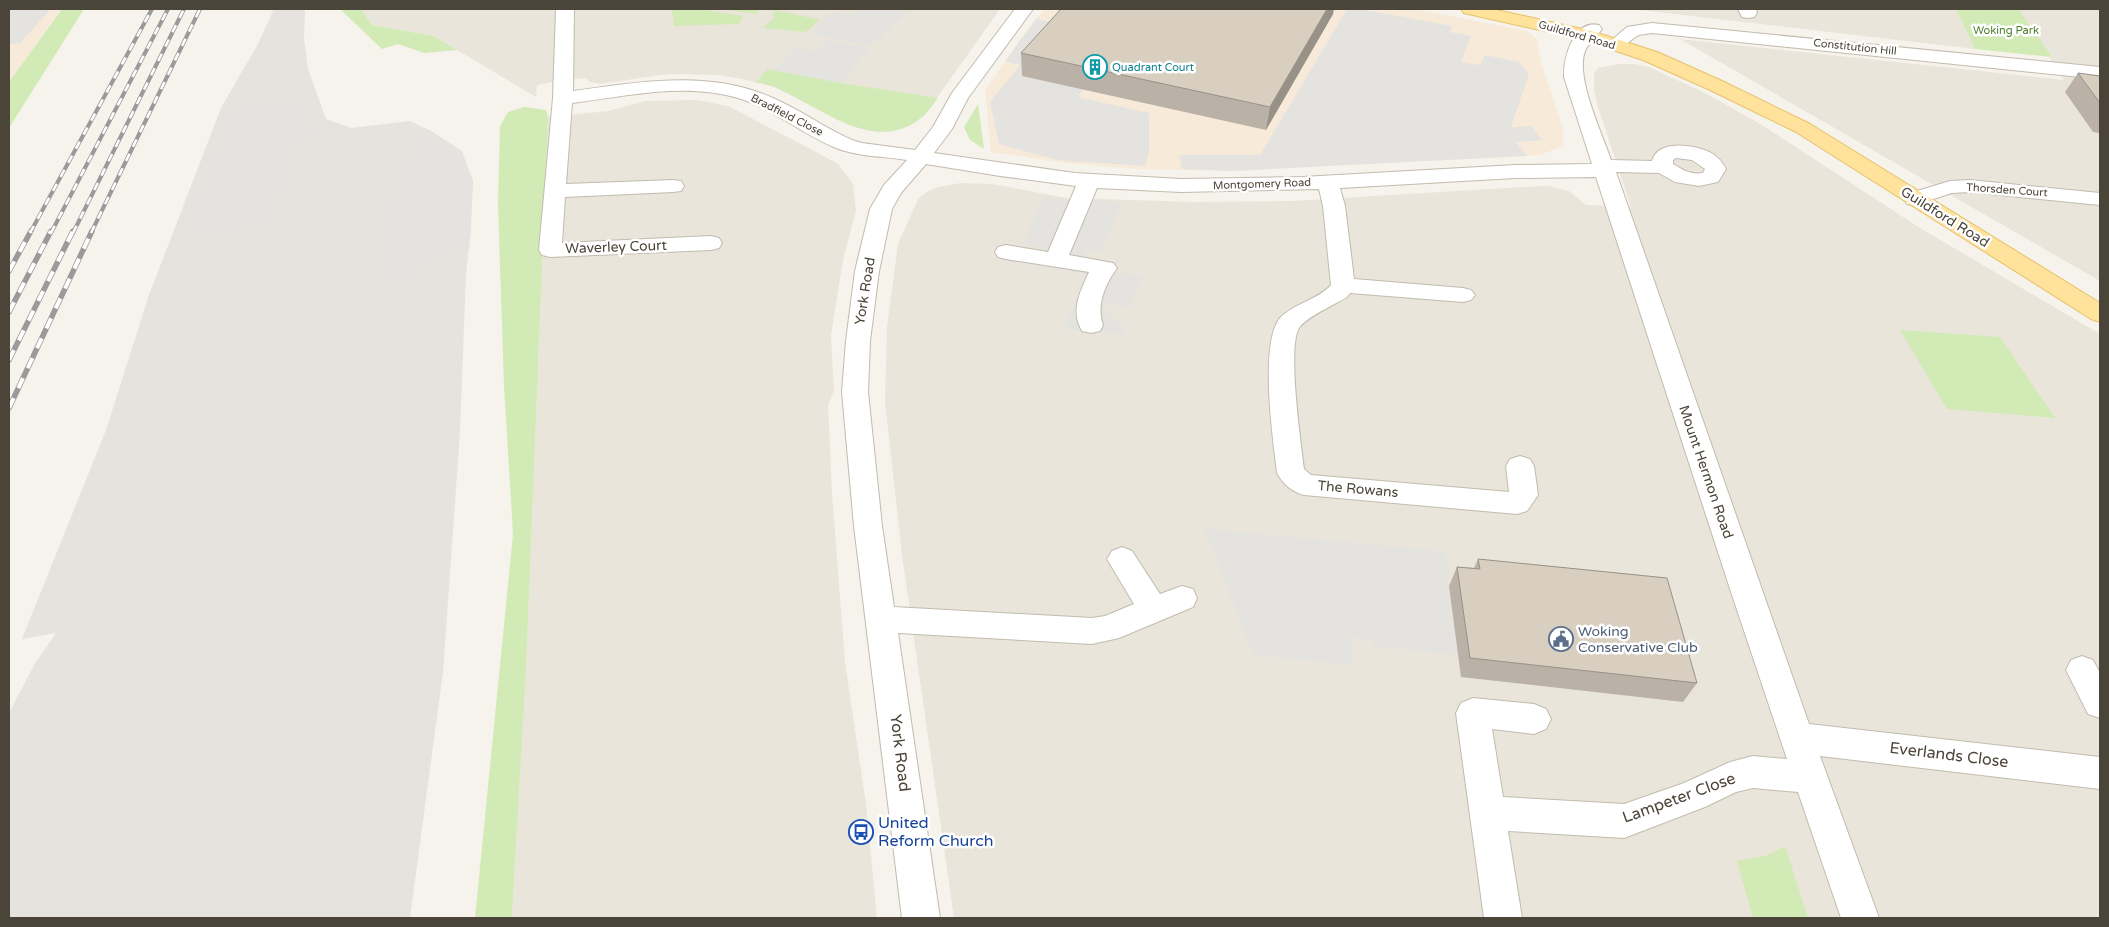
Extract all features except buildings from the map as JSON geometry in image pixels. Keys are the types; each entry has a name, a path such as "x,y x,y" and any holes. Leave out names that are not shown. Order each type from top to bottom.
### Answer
{"main road":[{"name":"Guildford Road","path":"1474,9 1589,32"},
{"name":"Guildford Road","path":"1520,9 1618,41 1676,55 1753,91 1773,104 1790,121 2100,314"}],"street":[{"name":"Waverley Court","path":"565,9 563,98 550,250 711,243"},
{"name":"York Road","path":"921,918 868,526 855,392 858,341 867,271 881,209 892,190 942,129 959,97 1024,9"},
{"name":"Constitution Hill","path":"1618,41 1633,31 1652,28 1687,30 2100,73"},
{"name":"Mount Hermon Road","path":"1589,32 1574,55 1572,65 1573,77 1664,350 1860,918"},
{"name":"Bradfield Close","path":"563,98 657,86 687,85 742,92 766,102 842,142 859,148 898,152 920,158"},
{"name":"Montgomery Road","path":"920,158 1011,172 1089,181 1205,186 1532,170 1664,167"},
{"path":"1056,260 1089,181"},
{"path":"1328,181 1334,206 1343,285 1463,295"},
{"path":"554,192 673,186"},
{"name":"Thorsden Court","path":"1915,199 1950,187 1970,186 2100,199"},
{"path":"1006,252 1104,268 1088,306 1087,316 1091,325"},
{"name":"The Rowans","path":"1343,285 1339,292 1289,323 1283,338 1284,427 1291,473 1304,485 1517,502 1524,495 1520,466"},
{"path":"1122,559 1154,610"},
{"path":"881,618 1092,631 1108,629 1182,598"},
{"path":"2082,670 2100,704"},
{"path":"1503,918 1473,713 1534,719"},
{"name":"Everlands Close","path":"1797,738 2100,773"},
{"name":"Lampeter Close","path":"1488,813 1624,822 1693,796 1730,778 1753,772 1810,777"}],"shaded area":[{"path":"9,9 61,9 9,82"},
{"path":"9,9 51,9 20,43 9,44"},
{"path":"274,9 305,9 304,38 308,69 326,119 351,128 410,121 431,131 462,151 473,181 471,230 466,273 460,432 443,672 410,918 9,918 9,713 34,665 56,633 22,639 106,430 149,295 221,108 258,44"},
{"path":"361,9 1000,9 924,116 905,127 880,132 851,126 774,87 719,75 668,74 599,84 590,82 586,78 563,80 537,85 536,97 434,36 372,25"},
{"path":"861,9 910,9 872,46 810,34 834,12 854,15"},
{"path":"1045,9 1415,9 1529,32 1537,39 1541,62 1563,129 1563,146 1540,155 1232,171 1134,169 1058,162 991,152 985,90 1027,30"},
{"path":"1347,9 1360,9 1452,26 1450,32 1471,36 1461,62 1480,65 1485,55 1519,62 1529,74 1511,127 1531,126 1542,140 1516,142 1527,156 1232,171 1182,169 1179,155 1260,155"},
{"path":"1631,9 1956,9 1975,49"},
{"path":"2017,9 2100,9 2100,281 1680,39 2064,80"},
{"path":"1036,19 1066,25 1083,90 1078,97 1149,113 1149,154 1145,166 1057,160 999,144 990,102 1020,65 1005,61"},
{"path":"827,40 870,49 841,83 774,70 796,48 815,51"},
{"path":"1619,64 1649,67 1705,93 1762,125 1920,228 2100,334 2100,918 954,918 902,555 885,402 887,327 898,244 918,199 928,191 938,187 961,183 992,184 1067,198 1194,202 1293,201 1549,186 1569,191 1586,205 1631,207 1594,91 1594,74 1598,68"},
{"path":"298,98 304,111 311,115 316,140 296,143 270,224 182,236 234,106 260,104 259,106 273,104 274,101"},
{"path":"697,100 728,106 818,153 838,164 853,184 856,210 843,260 831,335 834,391 828,405 832,493 845,662 866,804 877,918 512,918 526,671 548,117 608,111 645,101"},
{"path":"417,127 430,132 460,152 473,181 469,249 433,258 414,275 385,285 377,263 401,160 414,158"},
{"path":"1044,196 1069,200 1100,200 1121,204 1101,252 1085,249 1084,255 1089,258 1117,263 1115,272 1142,276 1131,307 1103,304 1107,312 1126,329 1123,335 1064,329 1085,274 1000,260 1007,245 1040,251 1046,249 1023,244"},
{"path":"1205,529 1445,551 1458,655 1373,646 1373,640 1352,637 1353,665 1253,655"}],"green space":[{"path":"62,9 84,9 9,128 9,82"},
{"path":"361,9 372,25 434,36 457,50 424,53 398,44 382,49 341,10"},
{"path":"672,9 700,9 743,16 739,24 674,26"},
{"path":"720,9 760,9 756,14"},
{"path":"760,9 771,9 820,20 805,32 763,28 775,17 772,16 776,11"},
{"name":"Woking Park","path":"1956,9 2018,9 2052,57 1975,49"},
{"path":"768,69 841,83 938,98 920,119 900,129 883,132 866,130 849,125 778,89 756,82"},
{"path":"978,104 984,149 970,140 964,127"},
{"path":"524,107 546,110 548,117 526,671 512,918 475,918 513,534 504,386 498,204 500,126 508,112"},
{"path":"1900,330 2000,337 2055,418 1947,409"},
{"path":"1785,846 1808,918 1753,918 1737,861 1766,856"}],"railway":[{"path":"30,233 152,9"},
{"path":"51,233 168,9"},
{"path":"73,233 184,9"},
{"path":"91,233 200,9"},
{"path":"9,271 31,231"},
{"path":"9,312 51,231"},
{"path":"9,360 73,231"},
{"path":"9,408 92,231"}],"place":[{"name":"Quadrant Court","path":"1095,67"},
{"name":"Woking Conservative Club","path":"1561,639"},
{"name":"United Reform Church","path":"861,832"}]}
